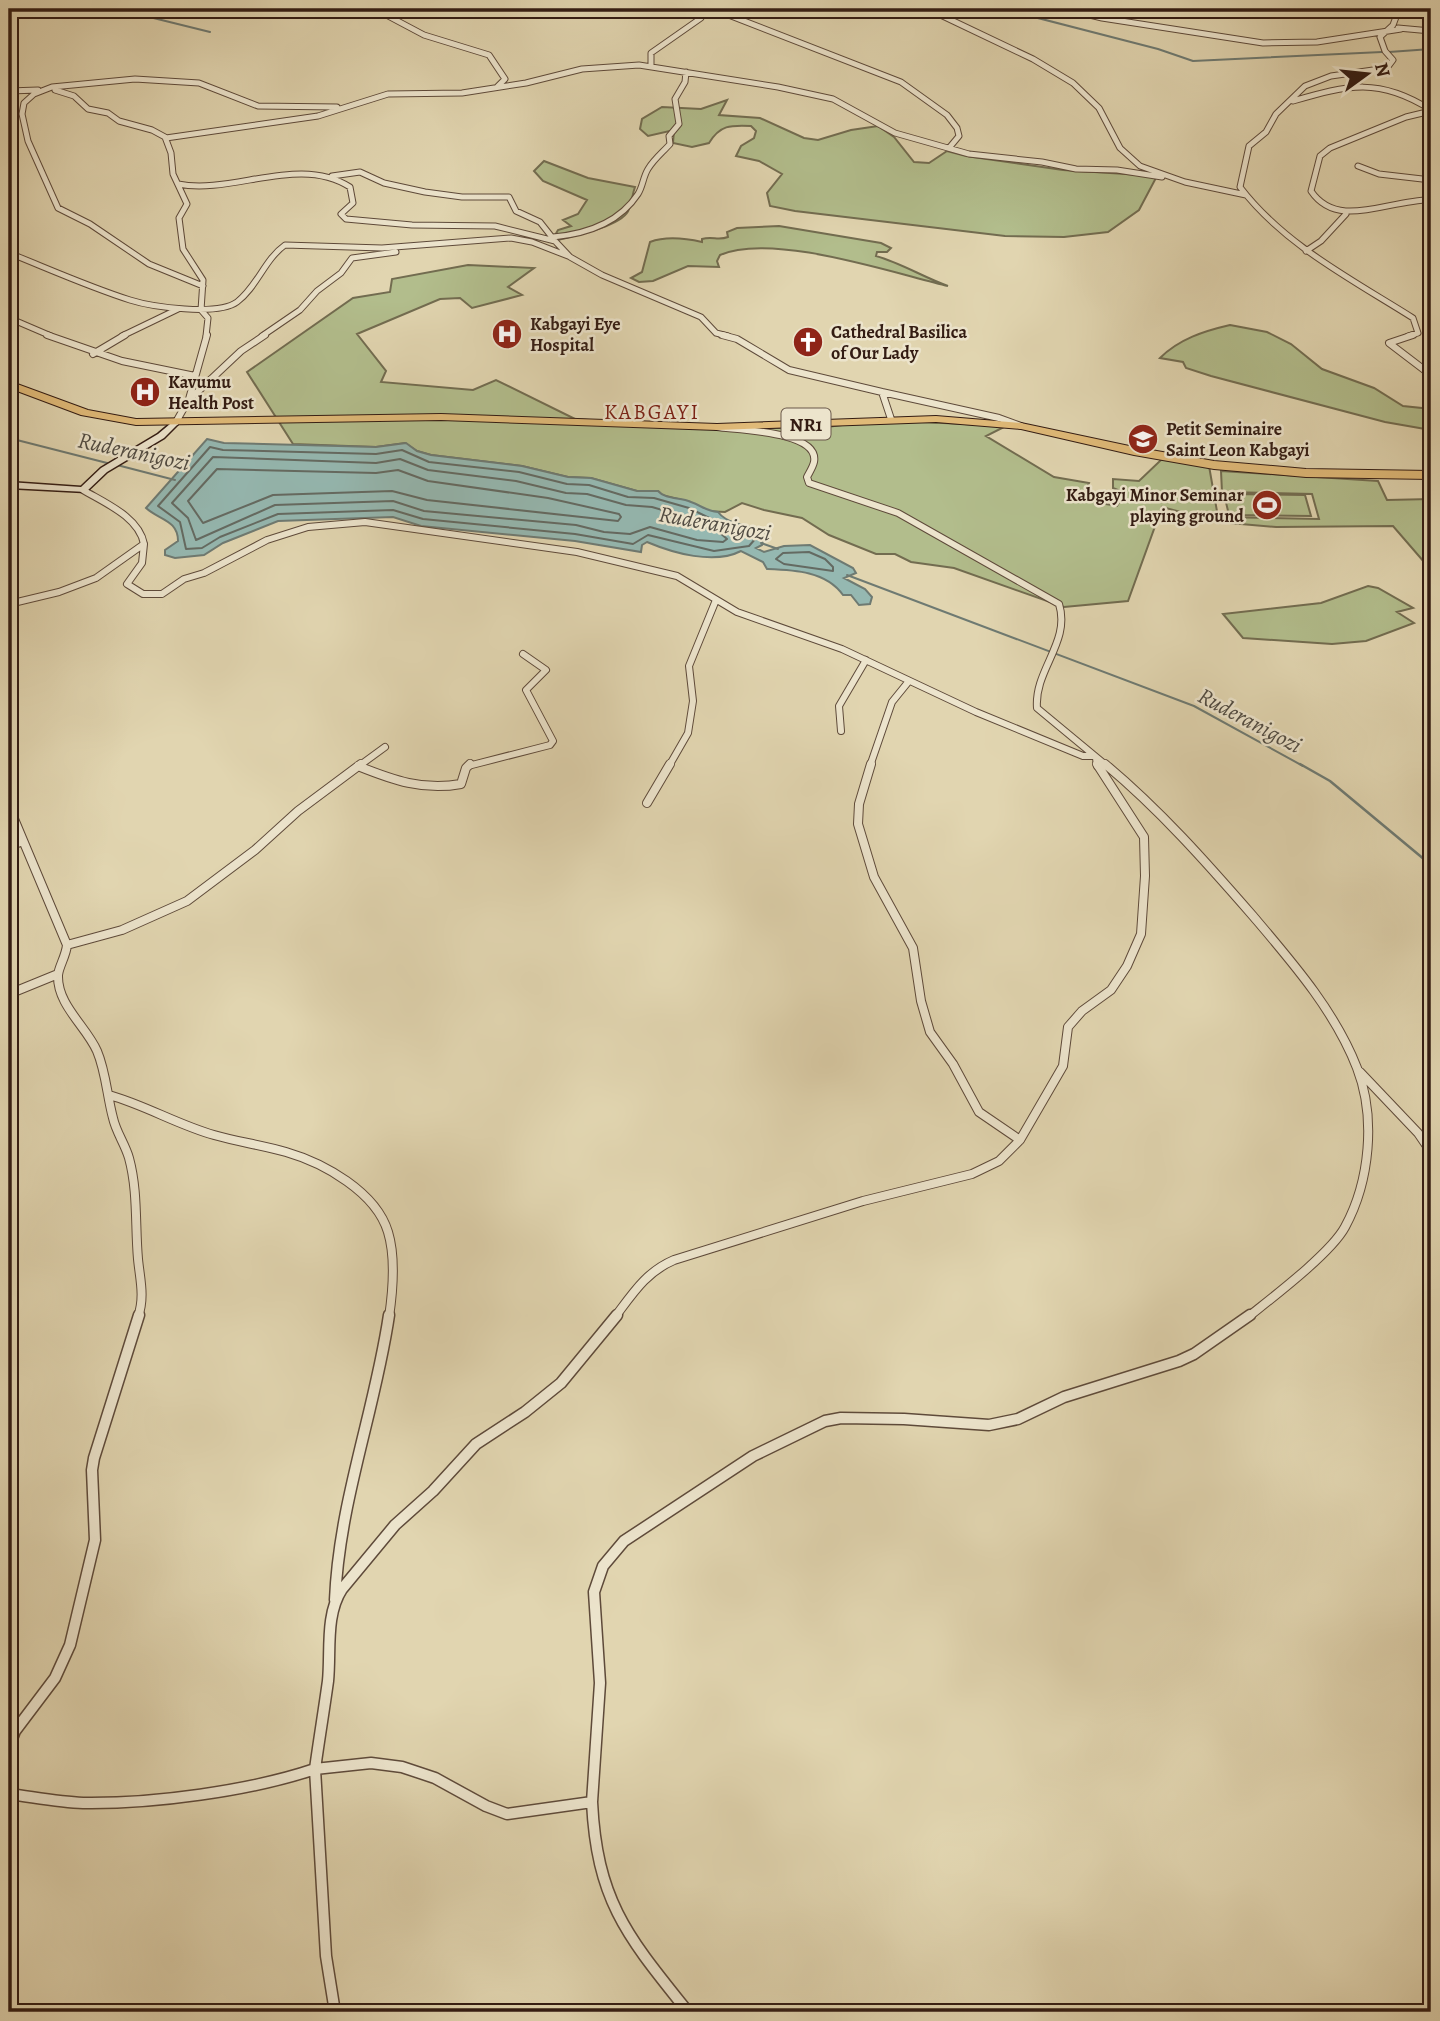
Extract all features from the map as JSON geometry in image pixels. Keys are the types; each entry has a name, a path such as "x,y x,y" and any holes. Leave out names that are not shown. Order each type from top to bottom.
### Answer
{"highway":[{"name":"NR1","path":"9,384 102,417 136,422 430,417 718,427 936,419 1021,426 1134,451 1214,464 1306,473 1431,475"}],"street":[{"path":"375,9 424,35 489,55 505,79 502,85 495,89"},
{"path":"651,66 651,53 662,47 686,25 701,18 704,9"},
{"path":"715,9 733,19 784,35 901,82 947,115 957,128 959,136 950,148"},
{"path":"928,9 964,23 985,37 1028,55 1064,76 1099,108 1111,135 1126,155 1162,177"},
{"path":"1065,9 1106,19 1257,42 1318,42 1390,28 1431,32"},
{"path":"1399,9 1390,28 1380,39 1393,60 1391,66 1320,79 1305,86 1279,112 1266,132 1248,147 1240,184 1246,195 1306,251 1413,318 1418,332 1389,343 1431,375"},
{"path":"166,138 209,130 293,121 388,94 453,94 495,89 582,69 615,65 651,66 790,89 833,99 895,133 979,156 1042,162 1076,169 1117,170 1246,195"},
{"path":"331,176 348,183 352,189 353,203 341,214 346,219 393,224 495,226 554,239 570,236 602,226 621,214 641,189 648,170 670,144 669,136 679,124 675,99 685,82 686,72"},
{"path":"9,92 94,82 168,80 198,83 231,99 257,106 347,107"},
{"path":"1293,100 1338,88 1366,85 1385,89 1431,110"},
{"path":"190,399 209,333 208,318 201,310 203,286 201,276 183,249 179,218 187,204 178,184 166,138 158,132 88,109 71,94 44,89 26,99 23,111 31,149 58,208 90,224 149,264 203,286"},
{"path":"1431,110 1402,118 1330,148 1322,154 1311,193 1324,206 1346,214 1431,193"},
{"path":"1358,166 1379,174 1431,180"},
{"path":"178,184 195,188 259,178 331,176 360,172 384,183 425,192 470,197 509,197 509,203 515,211 541,223 570,257"},
{"path":"1404,200 1431,200"},
{"path":"1306,251 1321,241 1346,214"},
{"path":"9,261 12,254 133,301 201,310 224,308 236,303 263,273 276,251 285,245 382,248 512,238 532,242 570,257 618,283 701,317 716,332 737,339 789,370 999,418 1021,426"},
{"path":"83,490 104,470 154,441 176,422 190,399 240,351 300,310 317,291 341,273 353,257 454,242"},
{"path":"93,354 110,342 178,309"},
{"path":"9,318 93,354 153,370 195,376"},
{"path":"882,391 891,419"},
{"path":"718,427 778,435 807,443 814,456 813,467 807,477 809,483 898,513 1061,607 1064,625 1037,689 1037,708 1166,817 1245,906 1312,987 1358,1070 1418,1133 1431,1152"},
{"path":"9,485 83,490 132,521 141,530 144,544 142,563 127,584 132,590 152,596 162,594 184,579 204,573 267,540 308,527 365,522 557,548 625,561 677,576 737,612 806,635 1083,756 1094,757"},
{"path":"9,604 59,592 96,579 144,544"},
{"path":"647,803 688,733 693,695 690,666 716,600"},
{"path":"358,766 416,787 434,789 461,784 466,768 471,764 550,745 553,741 526,690 546,670 523,654"},
{"path":"841,732 839,706 866,660"},
{"path":"909,681 892,702 882,725 859,804 858,824 879,888 913,948 921,1001 930,1032 953,1064 979,1112 1020,1140"},
{"path":"66,945 122,930 187,901 220,878 298,811 385,747"},
{"path":"335,1600 395,1525 432,1491 475,1444 525,1412 568,1376 632,1293 656,1268 803,1219 985,1169 1007,1155 1020,1140 1063,1066 1068,1027 1082,1011 1111,990 1127,966 1141,934 1145,876 1144,837 1097,766 1094,757"},
{"path":"9,807 66,945 66,956 58,974 68,1007 96,1048 113,1120 128,1154 137,1198 138,1260 144,1299 94,1458 92,1470 95,1540 70,1645 55,1678 15,1731 9,1747"},
{"path":"9,846 23,841"},
{"path":"9,994 58,974"},
{"path":"688,2012 629,1939 617,1920 592,1845 592,1802 600,1683 594,1592 603,1566 618,1547 753,1456 825,1421 841,1418 904,1419 989,1425 1030,1415 1064,1397 1139,1376 1194,1354 1269,1300 1322,1253 1343,1229 1361,1191 1370,1147 1368,1117 1358,1070"},
{"path":"109,1095 128,1100 212,1135 308,1160 363,1195 385,1219 395,1271 393,1290 374,1395 342,1522 336,1565 328,1678 315,1769 326,1956 335,2012"},
{"path":"9,1794 80,1803 131,1802 237,1788 352,1762 408,1766 486,1806 509,1814 592,1802"}],"green space":[{"path":"727,100 719,115 760,118 804,138 818,140 851,130 878,126 894,137 914,162 929,163 947,151 1063,170 1157,176 1139,210 1108,232 1064,237 1005,236 795,211 770,206 767,193 782,174 759,161 736,156 741,146 754,138 756,131 751,126 726,127 709,143 692,147 673,143 674,130 648,136 640,129 642,119 662,107 701,109"},
{"path":"544,161 588,178 635,187 629,209 625,215 609,225 558,240 554,237 558,230 571,226 563,220 578,214 587,200 543,181 534,171"},
{"path":"779,226 881,243 891,248 887,252 877,252 876,256 948,286 865,264 800,251 769,248 742,249 720,255 717,261 719,267 688,266 653,281 639,282 631,278 642,272 650,242 675,238 702,242 702,239 706,238 728,237 727,232 737,228"},
{"path":"468,265 534,268 508,287 522,295 472,308 460,298 440,299 357,334 386,371 381,382 473,390 496,380 575,419 715,429 827,427 880,420 1006,426 986,436 1054,477 1089,483 1082,500 1117,506 1125,493 1113,488 1113,479 1139,481 1162,459 1209,466 1218,517 1319,519 1312,494 1222,492 1221,471 1378,481 1387,500 1431,499 1431,570 1393,526 1276,527 1218,522 1162,507 1128,601 1064,607 954,568 911,562 895,554 876,554 829,535 802,518 742,503 725,512 705,511 690,502 662,495 658,491 637,491 591,478 568,477 522,466 431,455 417,451 405,443 376,447 293,444 247,372 353,298 390,292 392,279"},
{"path":"1230,325 1267,332 1291,344 1322,369 1374,388 1403,406 1431,409 1431,430 1385,422 1211,376 1186,368 1183,362 1160,358 1192,337"},
{"name":"Kabgayi Minor Seminar playing ground","path":"1224,494 1305,495 1311,516 1229,515"},
{"path":"1368,586 1378,588 1413,608 1397,612 1414,623 1366,641 1332,644 1243,638 1223,614 1321,603"}],"water":[{"path":"207,439 224,443 376,447 406,443 417,451 431,455 522,466 568,477 591,478 637,491 658,491 665,496 687,500 718,512 732,522 762,528 765,530 762,545 756,548 764,552 784,546 810,545 853,568 856,573 844,578 865,589 872,597 870,604 859,605 851,595 843,595 819,576 798,571 767,569 763,562 741,551 719,557 694,556 647,542 642,545 641,552 575,541 421,526 393,517 278,521 223,543 204,555 175,558 165,555 165,550 178,541 175,529 146,508"}],"waterway":[{"path":"9,16 56,9"},
{"path":"117,9 210,32"},
{"path":"1003,9 1158,49 1193,61 1382,52"},
{"path":"1389,52 1431,49"},
{"name":"Ruderanigozi","path":"9,438 111,464"},
{"name":"Ruderanigozi","path":"117,465 175,480"},
{"name":"Ruderanigozi","path":"761,543 778,549"},
{"name":"Ruderanigozi","path":"847,575 1194,706 1303,766"},
{"name":"Ruderanigozi","path":"1300,764 1330,781 1431,865"}],"place":[{"name":"Kabgayi Eye Hospital","path":"507,334"},
{"name":"Cathedral Basilica of Our Lady","path":"808,342"},
{"name":"Kavumu Health Post","path":"145,392"},
{"name":"Petit Seminaire Saint Leon Kabgayi","path":"1143,439"},
{"name":"Kabgayi Minor Seminar playing ground","path":"1267,505"}],"district":[{"name":"KABGAYI","path":"652,412"}]}
